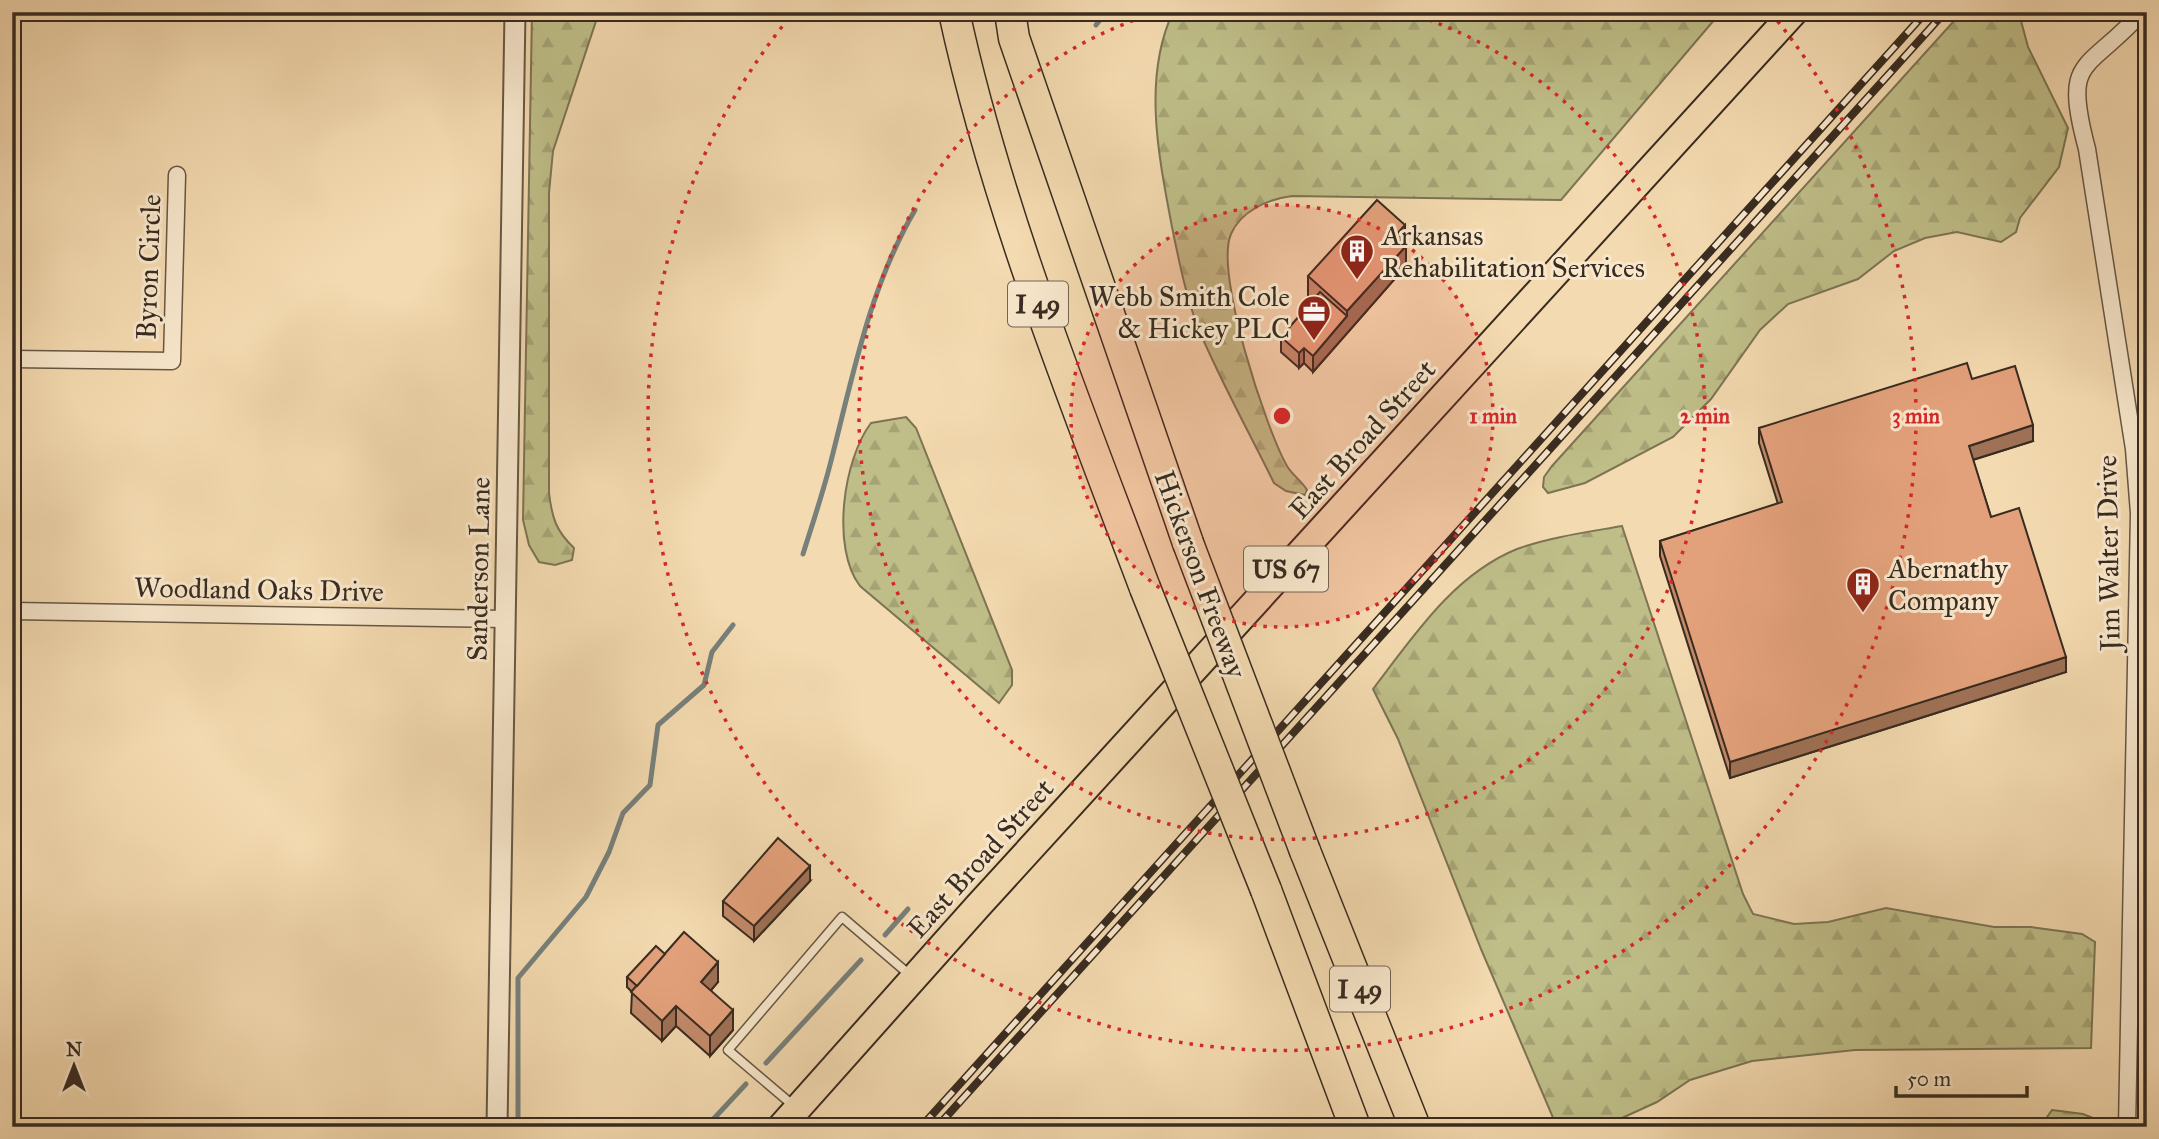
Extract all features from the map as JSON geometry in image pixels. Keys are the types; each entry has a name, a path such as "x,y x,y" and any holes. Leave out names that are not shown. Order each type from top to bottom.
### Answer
{"highway":[{"name":"Hickerson Freeway","path":"954,12 964,59 1026,271 1145,588 1266,890 1355,1127"},
{"name":"Hickerson Freeway","path":"1010,12 1014,38 1188,543 1305,851 1415,1127"}],"main road":[{"name":"East Broad Street","path":"789,1118 913,978 1794,12"}],"street":[{"name":"Sanderson Lane","path":"497,1127 515,12"},
{"name":"Jim Walter Drive","path":"2127,1127 2139,513 2134,449 2087,149 2075,101 2081,69 2092,56 2116,40 2142,12"},
{"name":"Byron Circle","path":"12,359 172,361 177,175"},
{"name":"Woodland Oaks Drive","path":"12,611 505,619"}],"lane":[{"path":"789,1118 728,1049 842,917 913,978"}],"green space":[{"path":"532,12 599,12 553,151 549,193 549,493 556,524 574,548 572,560 555,565 539,562 529,545 523,520"},
{"path":"1173,12 1721,12 1561,200 1292,196 1265,203 1241,219 1231,234 1228,253 1236,314 1267,419 1287,466 1307,490 1305,495 1286,491 1274,483 1208,349 1187,292 1167,201 1156,118 1158,64"},
{"path":"1962,12 2022,12 2020,17 2028,47 2068,128 2059,167 2020,218 2016,232 2001,242 1957,232 1925,238 1894,251 1858,279 1788,304 1760,330 1711,399 1673,437 1585,483 1548,493 1543,487 1544,477 1552,466"},
{"path":"906,417 916,428 1012,670 1012,685 999,703 860,586 851,570 843,527 844,504 853,459 871,423"},
{"path":"1622,526 1743,894 1753,914 1794,924 1828,922 1886,908 1994,927 2031,927 2082,934 2095,942 2091,1048 1855,1050 1752,1061 1690,1080 1657,1102 1622,1118 1594,1127 1557,1127 1481,949 1398,739 1373,689 1436,609 1454,591 1494,560 1543,541"},
{"path":"2052,1110 2083,1114 2098,1120 2100,1127 2040,1127"}],"building":[{"name":"Arkansas Rehabilitation Services","path":"1377,200 1405,225 1395,236 1406,246 1347,311 1308,276"},
{"path":"1320,292 1347,316 1313,356 1304,348 1299,353 1281,337"},
{"name":"Abernathy Company","path":"1967,363 1972,379 2015,366 2033,425 1969,446 1991,517 2019,508 2066,657 1730,762 1660,541 1782,502 1759,428"},
{"path":"778,838 810,866 754,926 723,901"},
{"path":"684,932 718,962 701,982 733,1010 710,1036 676,1006 662,1021 631,992"},
{"path":"656,946 665,954 637,986 627,977"}],"waterway":[{"path":"1096,25 1106,12"},
{"path":"803,554 875,299 899,239 915,210"},
{"path":"518,1127 518,978 586,897 609,852 623,813 650,785 658,725 704,685 712,652 733,625"},
{"path":"885,935 908,909"},
{"path":"766,1063 861,960"},
{"path":"706,1127 746,1084"}],"railway":[{"path":"921,1127 1926,12"},
{"path":"937,1127 1945,12"}],"place":[{"name":"Arkansas Rehabilitation Services","path":"1357,281"},
{"name":"Webb Smith Cole & Hickey PLC","path":"1314,342"},
{"name":"Abernathy Company","path":"1863,614"}]}
